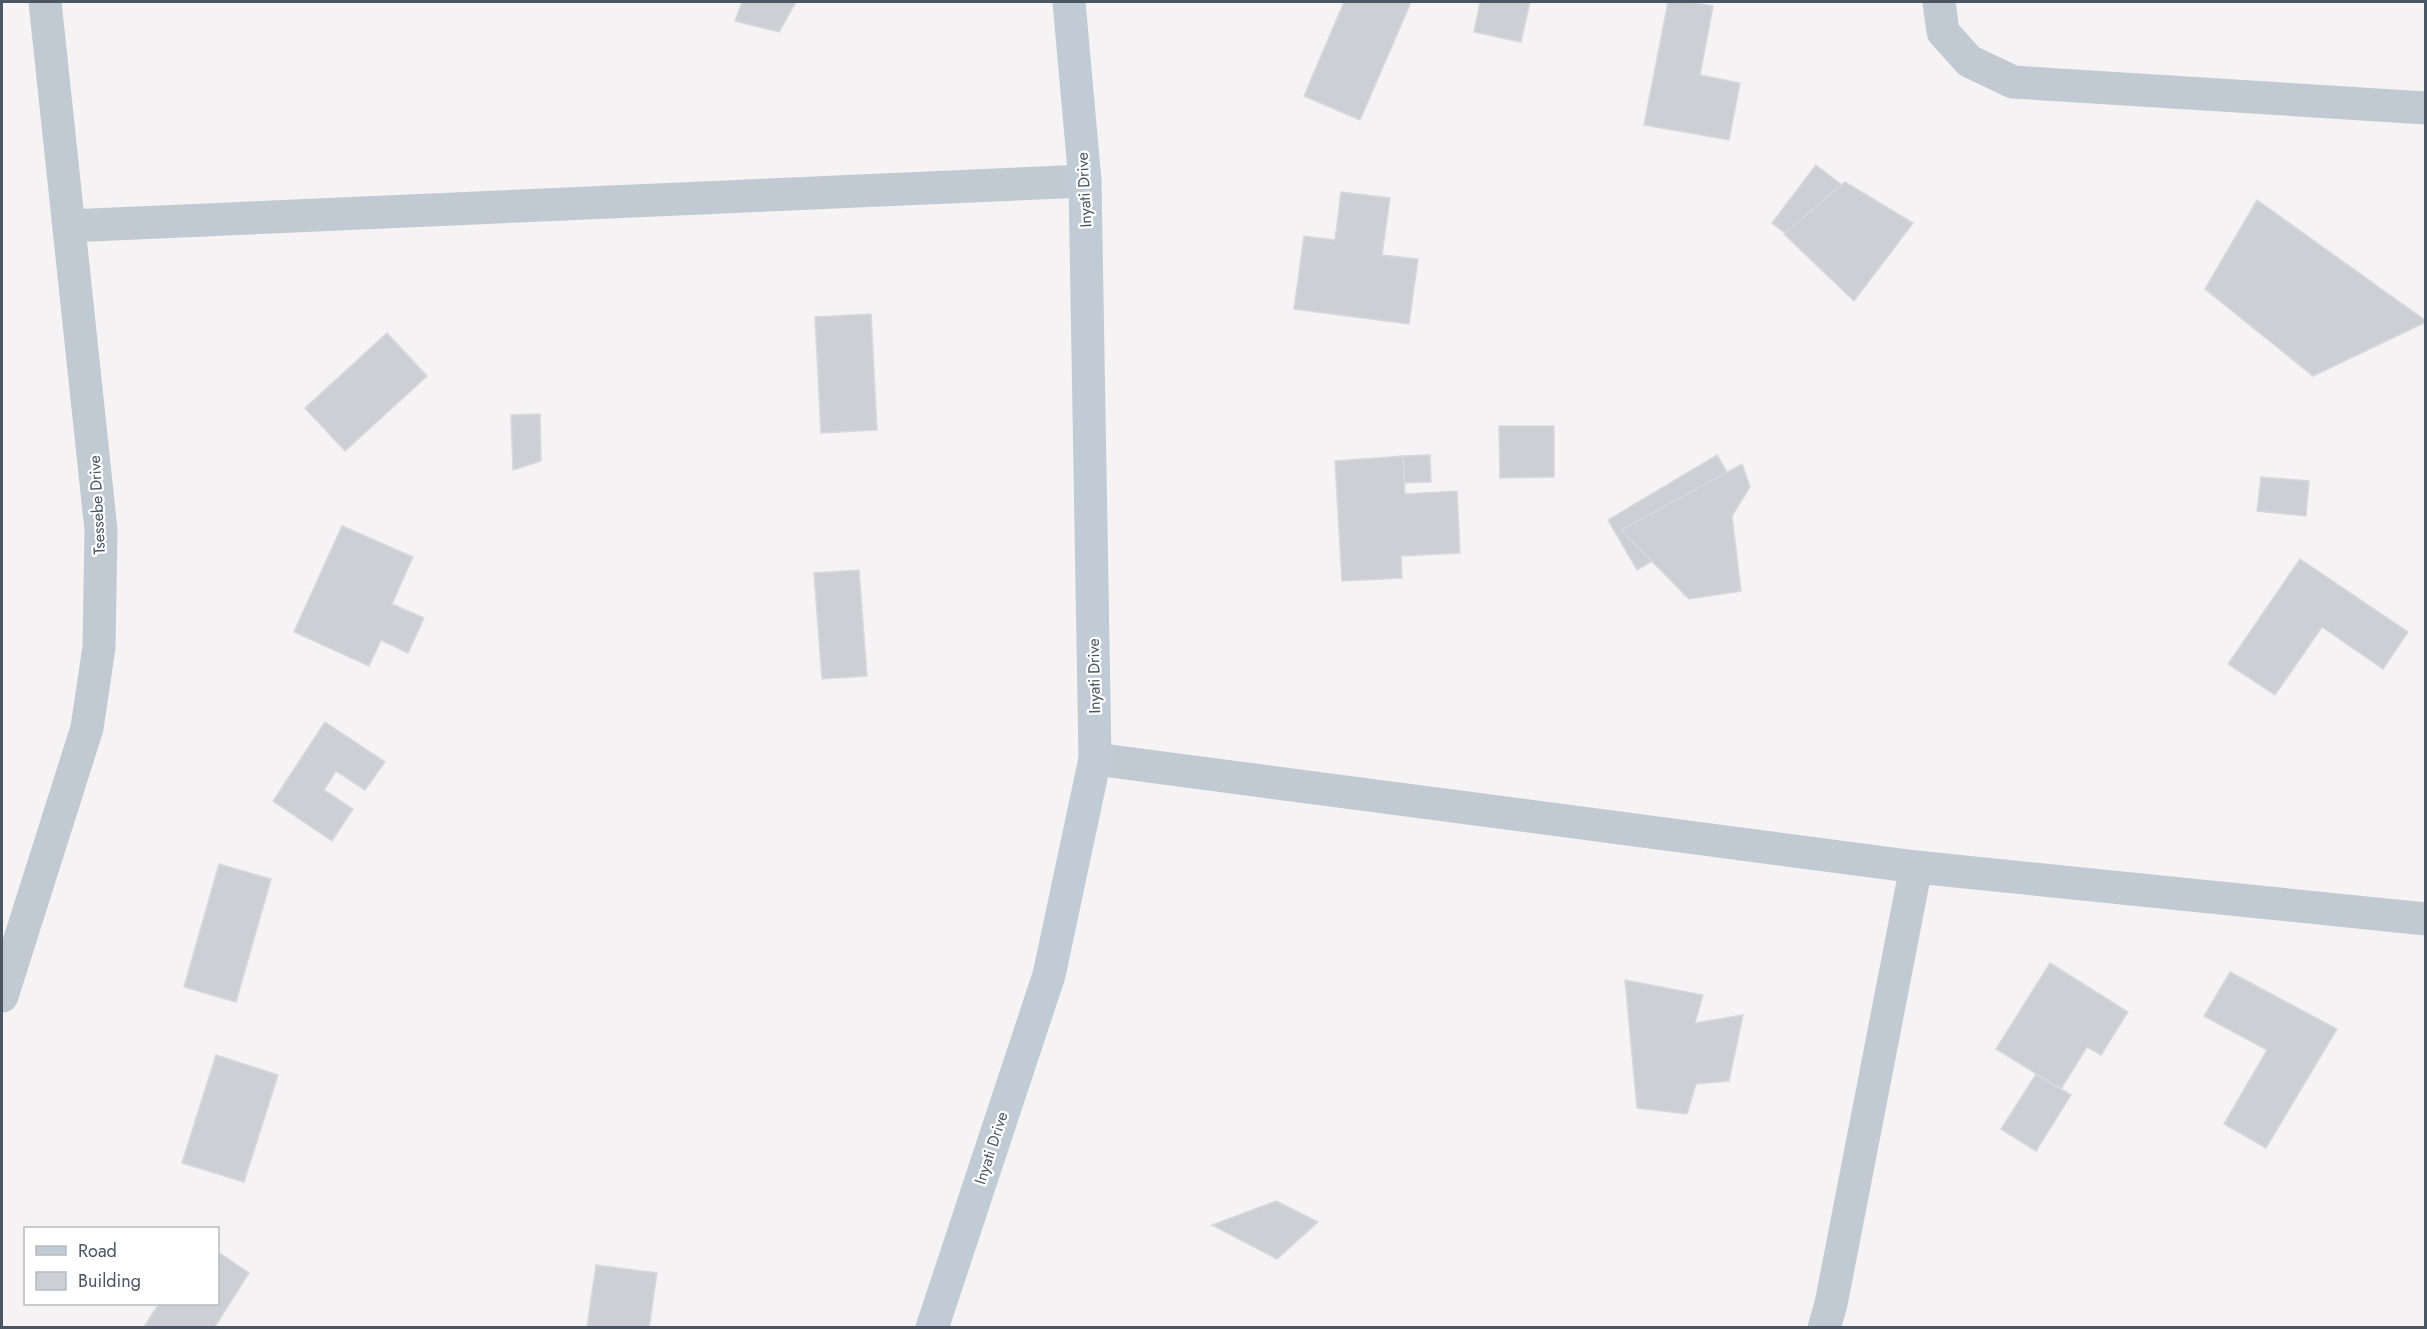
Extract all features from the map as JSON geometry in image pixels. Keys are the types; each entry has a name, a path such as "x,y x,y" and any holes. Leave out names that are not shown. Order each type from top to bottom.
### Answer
{"street":[{"name":"Tsessebe Drive","path":"2,996 87,728 99,647 101,530 45,2"},
{"name":"Inyati Drive","path":"932,1328 1048,975 1095,759 1085,181 1069,2"},
{"path":"1939,2 1943,32 1969,61 2013,82 2426,108"},
{"path":"69,226 1085,181"},
{"path":"1095,759 1916,867 2426,919"},
{"path":"1824,1328 1831,1304 1916,867"}],"building":[{"path":"742,2 796,2 779,32 735,21"},
{"path":"1344,2 1411,2 1360,120 1304,96"},
{"path":"1480,2 1530,2 1521,42 1474,32"},
{"path":"1668,2 1691,2 1713,6 1700,75 1740,83 1729,140 1644,125"},
{"path":"1816,165 1894,225 1850,283 1772,223"},
{"path":"1845,182 1913,223 1854,301 1784,234"},
{"path":"1341,192 1390,198 1382,255 1418,259 1409,324 1294,309 1304,236 1335,240"},
{"path":"2257,200 2426,322 2313,376 2205,289"},
{"path":"871,314 877,430 821,433 815,317"},
{"path":"387,333 427,376 345,451 305,408"},
{"path":"540,414 541,461 513,470 511,415"},
{"path":"1499,426 1554,426 1554,477 1500,478"},
{"path":"1430,455 1431,482 1403,483 1403,456"},
{"path":"1717,455 1742,497 1709,516 1737,564 1684,595 1661,556 1637,570 1608,520"},
{"path":"1403,456 1405,494 1457,491 1460,553 1401,556 1402,578 1342,581 1335,461"},
{"path":"1742,464 1750,487 1732,516 1741,591 1689,599 1621,530"},
{"path":"2261,477 2309,481 2306,516 2257,511"},
{"path":"342,526 413,557 392,604 424,618 408,653 381,640 369,666 294,632"},
{"path":"2300,559 2408,632 2383,669 2322,627 2275,695 2228,664"},
{"path":"859,570 867,676 822,679 814,573"},
{"path":"325,722 385,762 365,790 336,771 324,790 353,809 332,841 273,801"},
{"path":"219,864 271,879 236,1002 184,987"},
{"path":"2050,963 2128,1012 2101,1055 2087,1047 2061,1089 1996,1049"},
{"path":"2230,972 2337,1029 2266,1148 2224,1124 2267,1050 2204,1016"},
{"path":"1625,980 1703,995 1695,1023 1743,1015 1729,1081 1696,1084 1687,1114 1637,1108"},
{"path":"216,1055 278,1075 244,1182 182,1163"},
{"path":"2036,1074 2071,1095 2036,1151 2001,1129"},
{"path":"1276,1201 1318,1222 1277,1259 1212,1225"},
{"path":"219,1253 249,1273 214,1328 143,1328 158,1305 219,1305"},
{"path":"596,1265 657,1273 649,1328 587,1328"}]}
